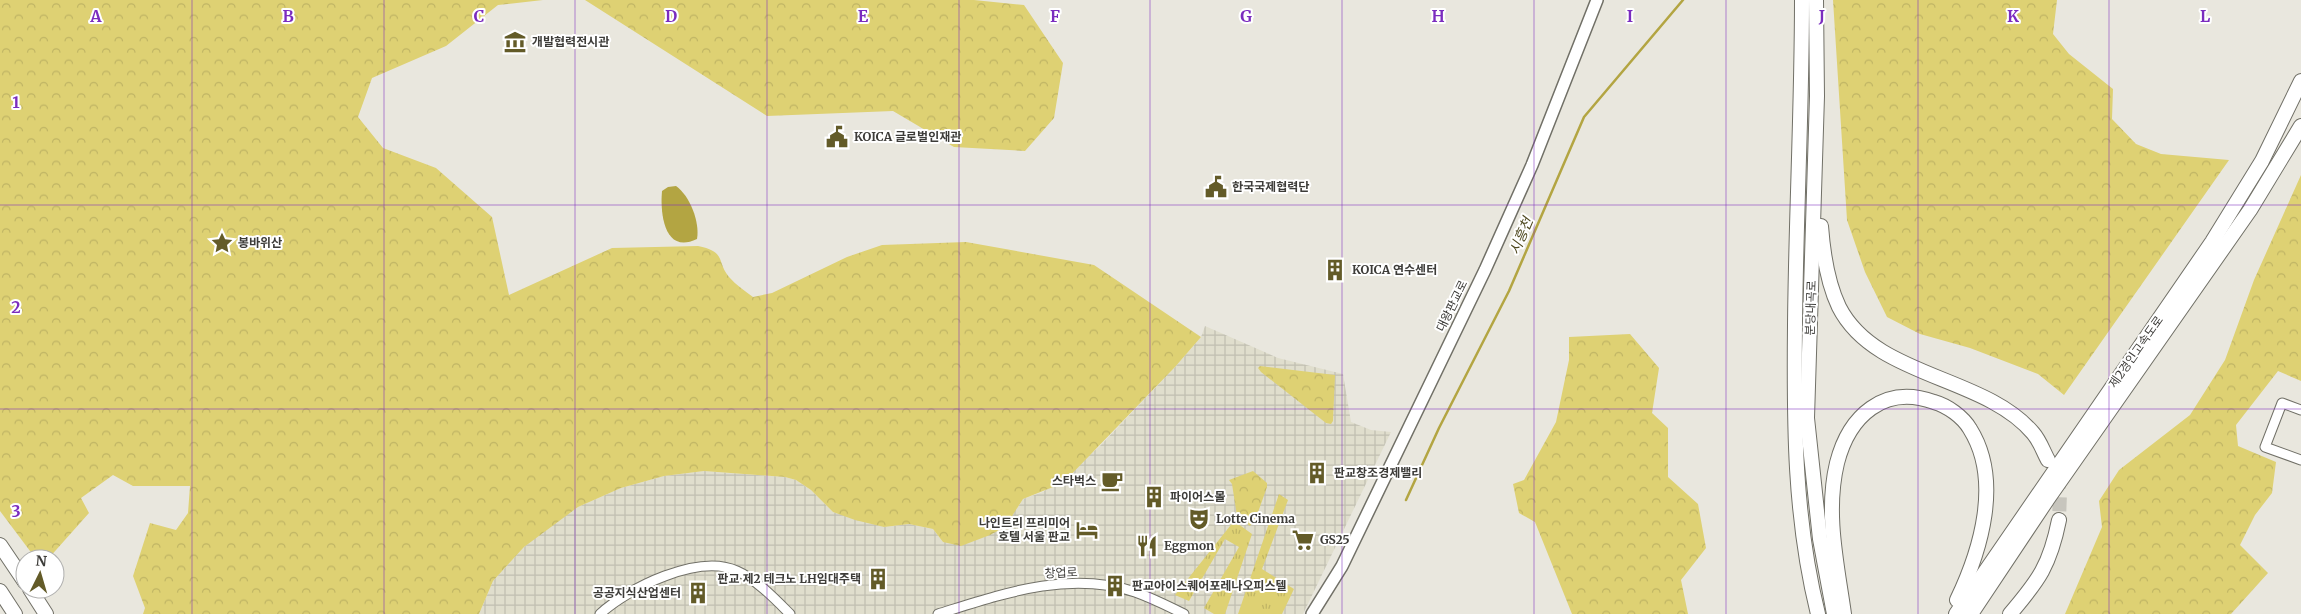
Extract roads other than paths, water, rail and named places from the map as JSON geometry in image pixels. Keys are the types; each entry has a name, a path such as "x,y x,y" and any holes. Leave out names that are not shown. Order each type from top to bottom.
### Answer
{"highway":[{"name":"분당내곡로","path":"1802,0 1794,410 1796,475 1805,547 1818,614"},
{"name":"분당내곡로","path":"1816,0 1815,176 1807,418 1820,539 1834,614"},
{"name":"제2경인고속도로","path":"1956,614 2212,242 2262,161 2301,81"},
{"name":"제2경인고속도로","path":"1971,614 2047,500 2250,210 2301,126"},
{"path":"1815,176 1827,270 1838,306 1850,324 1868,341 1884,351 1996,405 2020,421 2038,440 2048,460"},
{"path":"1844,614 1832,530 1833,495 1837,464 1846,438 1861,416 1882,402 1906,396 1938,403 1961,418 1975,437 1984,469 1986,492 1979,544 1969,576 1950,614"},
{"path":"2010,614 2046,568 2054,546 2059,520"},
{"path":"0,545 15,567"},
{"path":"1805,547 1811,614"},
{"path":"0,591 15,614"},
{"path":"36,599 46,614"}],"main road":[{"name":"대왕판교로","path":"1312,614 1342,566 1485,270 1532,165 1596,0"}],"street":[{"path":"2301,410 2282,403 2265,446 2301,460"},
{"path":"600,614 621,597 646,584 689,570 717,566 730,568 742,573 790,614"},
{"name":"창업로","path":"938,614 1002,594 1058,583 1074,583 1104,586 1133,592 1184,614"}],"waterway":[{"name":"시흥천","path":"1406,500 1439,428 1509,291 1584,117 1683,0"}],"tunnel":[{"path":"2055,477 2060,493 2059,520"}],"place":[{"name":"개발협력전시관","path":"515,42"},
{"name":"KOICA 글로벌인재관","path":"837,137"},
{"name":"한국국제협력단","path":"1216,187"},
{"name":"봉바위산","path":"222,243"},
{"name":"KOICA 연수센터","path":"1335,270"},
{"name":"판교창조경제밸리","path":"1317,473"},
{"name":"스타벅스","path":"1112,481"},
{"name":"파이어스몰","path":"1154,497"},
{"name":"Lotte Cinema","path":"1199,519"},
{"name":"나인트리 프리미어 호텔 서울 판교","path":"1087,530"},
{"name":"GS25","path":"1303,540"},
{"name":"Eggmon","path":"1147,546"},
{"name":"판교 제2 테크노 LH임대주택","path":"878,579"},
{"name":"판교아이스퀘어포레나오피스텔","path":"1115,586"},
{"name":"공공지식산업센터","path":"698,593"}]}
